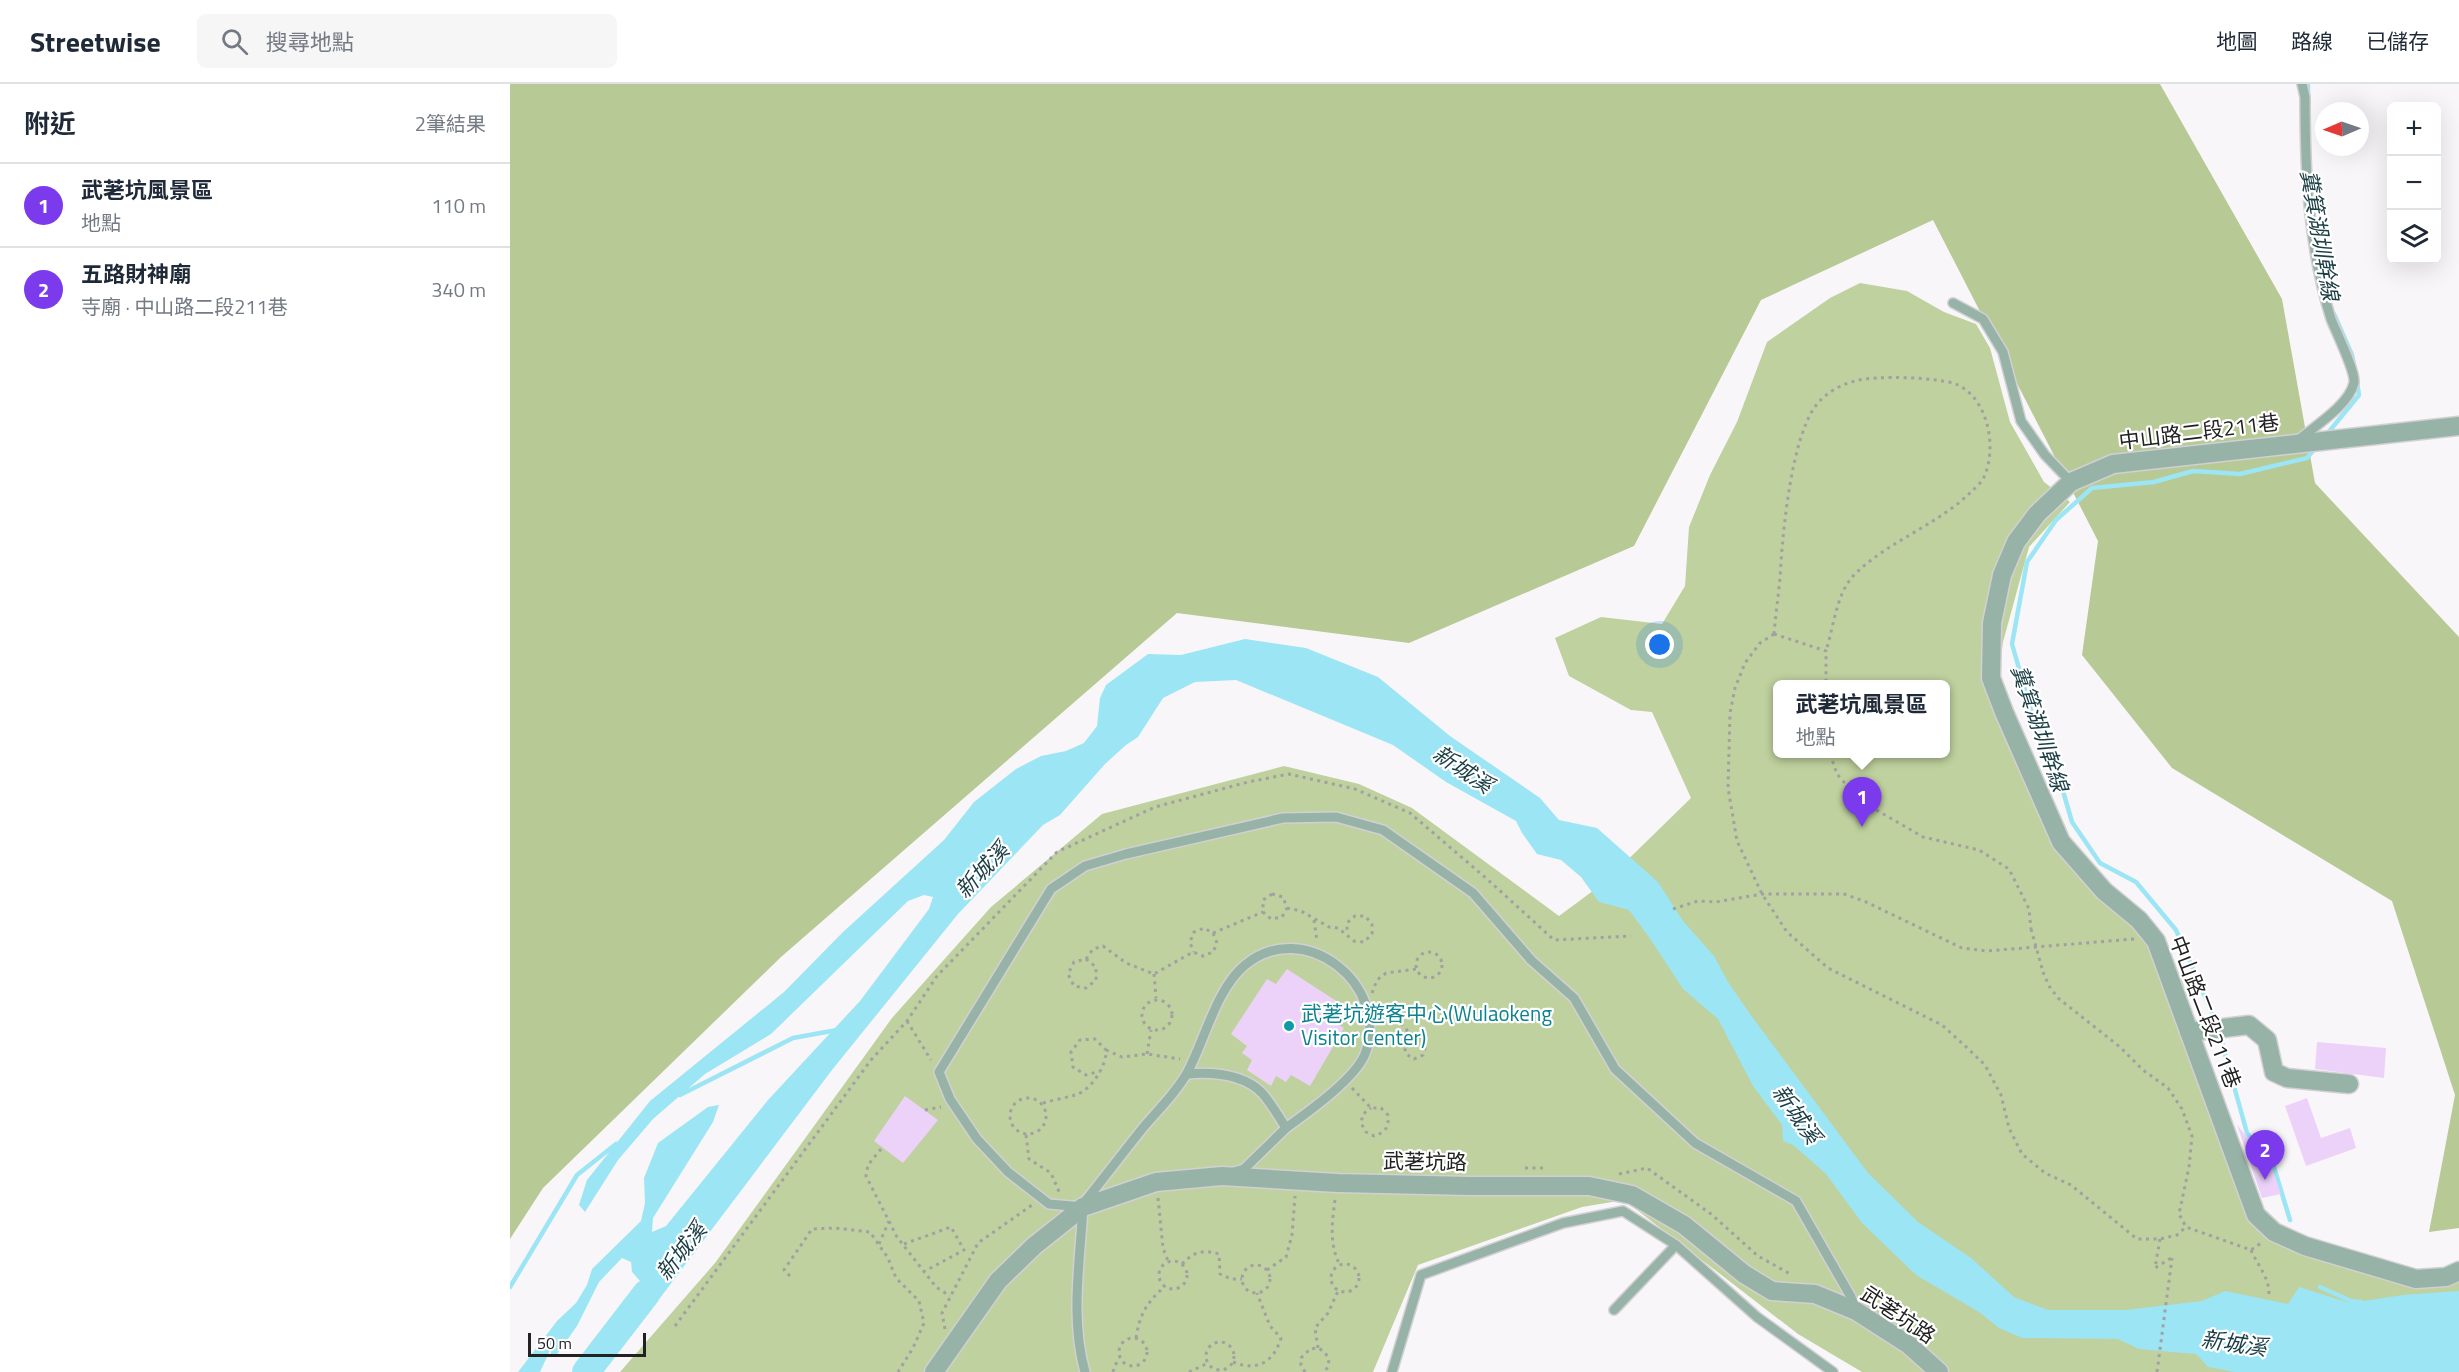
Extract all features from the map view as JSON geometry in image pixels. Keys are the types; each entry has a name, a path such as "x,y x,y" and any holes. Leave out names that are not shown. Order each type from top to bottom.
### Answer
{"street":[{"name":"中山路二段211巷","path":"2459,426 2113,464 2071,482 2030,523 2016,543 2002,575 1992,622 1991,678 2061,842 2104,891 2139,920 2156,941 2204,1030 2256,1215 2274,1232 2305,1246 2416,1279 2446,1277 2459,1271"},
{"path":"2204,1030 2249,1025 2266,1040 2274,1072 2287,1078 2349,1084"},
{"name":"武荖坑路","path":"940,1370 998,1281 1034,1246 1083,1207 1156,1182 1222,1176 1337,1183 1589,1186 1632,1195 1684,1225 1744,1274 1772,1291 1815,1294 1856,1311 1909,1345 1939,1372"}],"lane":[{"path":"2298,444 2349,398 2354,380 2331,318 2315,254 2308,212 2305,97 2302,84"},
{"path":"1953,303 1983,319 2003,352 2021,421 2044,455 2071,482"},
{"path":"1083,1207 1050,1204 1008,1172 978,1139 950,1099 939,1072 1051,889 1085,866 1126,854 1283,818 1336,817 1383,830 1473,893 1531,960 1574,998 1616,1069 1695,1143 1796,1201 1851,1297 1856,1311"},
{"path":"1085,1372 1078,1329 1083,1207 1081,1206 1187,1074 1226,989 1245,966 1268,951 1291,947 1319,954 1346,970 1361,994 1370,1024 1365,1055 1330,1095 1286,1128 1244,1169 1222,1176"},
{"path":"1187,1074 1208,1072 1237,1078 1262,1092 1286,1128"},
{"path":"1392,1372 1420,1275 1563,1223 1623,1211 1676,1245 1757,1317 1833,1372"},
{"path":"1614,1310 1676,1245"}],"path":[{"path":"1774,634 1782,537 1788,496 1805,427 1815,406 1833,389 1857,380 1927,379 1958,385 1972,396 1985,416 1990,455 1984,479 1964,498 1875,558 1854,575 1839,601 1826,651 1826,680"},
{"path":"1774,634 1826,651"},
{"path":"1774,634 1760,643 1745,663 1735,688 1730,713 1727,752 1728,788 1737,841 1762,894 1787,932 1828,968 1942,1026 1963,1044 1985,1065 2001,1095 2009,1128 2022,1154 2045,1173 2071,1185 2137,1239 2160,1239 2177,1235 2186,1227"},
{"path":"1832,758 1837,774 1854,794 1873,808 1923,837 1979,850 2009,868 2029,909 2031,929 2049,987 2058,998 2120,1047 2143,1070 2168,1088 2182,1109 2192,1136 2189,1167 2179,1214 2186,1227 2251,1250 2269,1281 2269,1294"},
{"path":"1487,879 1554,940 1631,936"},
{"path":"1272,894 1283,897 1287,908 1282,917 1271,919 1263,912 1263,900 1272,894"},
{"path":"1673,909 1698,901 1716,903 1762,894 1844,894 1864,901 1962,948 1987,951 2118,940 2156,941"},
{"path":"1287,908 1301,911 1314,920 1347,933 1354,941 1364,942 1372,934 1372,924 1365,916 1355,916 1347,923 1347,933"},
{"path":"1213,933 1263,912"},
{"path":"1314,920 1319,954"},
{"path":"1204,928 1213,933 1217,943 1213,952 1203,956 1193,952 1190,942 1194,932 1204,928"},
{"path":"1086,960 1096,967 1096,980 1086,988 1074,986 1068,974 1074,962 1086,960 1094,949 1103,946 1126,963 1154,974"},
{"path":"1154,974 1193,952"},
{"path":"1424,952 1433,952 1441,957 1443,967 1439,975 1431,979 1421,977 1416,969 1417,959 1424,952"},
{"path":"1361,994 1373,992 1377,980 1386,973 1416,969"},
{"path":"1154,974 1156,998"},
{"path":"1361,994 1393,1016 1406,1028 1410,1037"},
{"path":"1156,998 1167,1002 1173,1012 1170,1023 1162,1030 1151,1030 1141,1019 1143,1005 1156,998"},
{"path":"675,1326 871,1060 906,1021 939,1072"},
{"path":"1147,1054 1151,1030"},
{"path":"1410,1037 1420,1037 1426,1045 1423,1055 1414,1059 1406,1054 1404,1045 1410,1037"},
{"path":"1100,1071 1086,1075 1073,1067 1071,1052 1080,1040 1095,1039 1106,1050 1122,1057 1147,1054 1169,1056 1192,1063"},
{"path":"947,1338 942,1313 978,1243 1042,1198 1060,1195 1051,1173 1029,1159 1026,1135 1014,1127 1010,1114 1016,1101 1030,1097 1042,1103 1077,1095 1088,1088 1100,1071 1106,1061 1106,1050"},
{"path":"1344,1081 1371,1107 1381,1108 1388,1115 1389,1125 1384,1133 1374,1136 1366,1132 1361,1123 1363,1114 1371,1107"},
{"path":"1026,1135 1040,1130 1047,1117 1042,1103"},
{"path":"881,1149 868,1165 866,1176 903,1244 936,1287 950,1296"},
{"path":"1517,1168 1549,1168"},
{"path":"1618,1174 1647,1168 1711,1214 1758,1256 1792,1275"},
{"path":"1267,1270 1286,1257 1292,1235 1296,1180"},
{"path":"1156,1182 1163,1248 1168,1261"},
{"path":"1337,1183 1332,1225 1334,1255 1340,1265"},
{"path":"879,1244 890,1221"},
{"path":"903,1244 951,1227 964,1250 925,1271"},
{"path":"790,1276 784,1270 812,1229 835,1228 870,1232 879,1244 896,1278 919,1301 924,1323 913,1348 898,1372"},
{"path":"2251,1250 2274,1232"},
{"path":"2157,1372 2172,1258 2155,1268 2160,1239"},
{"path":"1182,1264 1194,1253 1207,1250 1219,1254 1220,1274 1231,1279 1242,1279"},
{"path":"1168,1261 1182,1264 1186,1270 1184,1283 1172,1289 1162,1283 1159,1273 1164,1264 1168,1261"},
{"path":"1347,1264 1358,1273 1359,1280 1357,1286 1351,1291 1338,1291 1332,1282 1332,1272 1340,1265 1347,1264"},
{"path":"1208,1363 1207,1351 1211,1346 1222,1342 1232,1349 1233,1362 1250,1371 1262,1368 1271,1358 1281,1338 1270,1326 1257,1293 1246,1289 1242,1279 1246,1270 1254,1265 1267,1270 1270,1276 1268,1287 1257,1293"},
{"path":"1136,1338 1140,1316 1151,1299 1166,1286"},
{"path":"1324,1372 1329,1362 1328,1355 1318,1348 1315,1328 1328,1313 1338,1291"},
{"path":"1136,1338 1145,1346 1146,1358 1137,1366 1125,1364 1120,1359 1120,1346 1136,1338"},
{"path":"1304,1372 1301,1358 1305,1352 1318,1348"},
{"path":"1113,1372 1114,1365 1120,1359"},
{"path":"1208,1363 1218,1370 1224,1370 1233,1362"},
{"path":"1189,1372 1208,1363"}],"green space":[{"path":"510,84 2160,84 2282,299 2315,483 2459,637 2459,1228 2429,1232 2455,1095 2392,901 2172,768 2082,655 2098,541 1933,220 1761,300 1634,546 1409,643 1177,613 781,957 543,1188 510,1239"},
{"path":"1860,283 1907,291 1944,312 1976,324 1990,348 2010,422 2044,482 2070,502 2029,547 2003,642 1998,680 2068,839 2089,870 2134,903 2163,936 2183,983 2200,1043 2278,1245 2399,1270 2459,1273 2459,1372 1862,1372 1798,1334 1624,1200 1582,1207 1418,1265 1373,1372 620,1372 715,1263 892,1018 991,907 1102,814 1284,766 1359,784 1412,808 1559,916 1605,882 1691,798 1652,712 1631,710 1569,676 1555,638 1601,617 1662,624 1685,586 1689,527 1710,475 1737,422 1767,342 1830,298"}],"water":[{"path":"1245,639 1306,648 1378,677 1450,736 1540,798 1559,820 1597,828 1658,882 1683,921 1714,956 1728,982 1750,1014 1868,1173 1918,1222 1971,1258 2014,1297 2048,1310 2126,1310 2202,1301 2225,1291 2288,1304 2299,1287 2350,1303 2403,1295 2459,1291 2459,1372 2235,1372 2208,1367 2196,1354 2139,1349 2118,1339 2022,1338 1999,1328 1979,1312 1916,1275 1862,1223 1826,1174 1793,1145 1783,1141 1782,1125 1753,1086 1718,1019 1683,989 1629,910 1599,902 1581,877 1561,860 1537,854 1516,821 1446,782 1393,745 1236,680 1195,682 1163,698 1138,737 1105,764 1060,815 1043,825 958,914 832,1070 648,1314 627,1326 617,1322 640,1281 632,1272 631,1262 622,1258 599,1282 577,1326 555,1357 550,1356 553,1344 540,1372 518,1372 557,1321 576,1303 587,1285 592,1269 641,1221 645,1203 644,1178 658,1143 708,1107 719,1105 713,1122 653,1218 652,1232 666,1226 768,1100 860,1001 929,909 933,897 924,895 908,901 771,1034 705,1074 653,1119 618,1160 585,1212 579,1205 587,1180 650,1101 784,992 843,932 944,840 974,802 1016,769 1041,756 1066,751 1084,743 1097,726 1100,698 1106,685 1148,654 1181,655"}],"building":[{"name":"武荖坑遊客中心(Wulaokeng Visitor Center)","path":"1287,969 1347,1008 1337,1024 1344,1028 1310,1086 1291,1075 1286,1082 1276,1076 1271,1086 1247,1070 1252,1060 1242,1053 1247,1046 1231,1034 1267,979 1276,984"},
{"path":"2317,1042 2386,1048 2384,1078 2315,1069"},
{"path":"905,1096 938,1120 903,1163 874,1141"},
{"path":"2307,1098 2321,1138 2350,1128 2356,1148 2306,1166 2285,1106"},
{"path":"2237,1125 2271,1165 2281,1194 2262,1198"}],"waterway":[{"name":"糞箕湖圳幹線","path":"2308,84 2308,96"},
{"name":"糞箕湖圳幹線","path":"2334,314 2354,365"},
{"name":"糞箕湖圳幹線","path":"2327,434 2359,395 2357,382"},
{"name":"糞箕湖圳幹線","path":"2217,1024 2176,930 2136,882 2100,863 2072,822 2058,774 2032,714 2012,644 2027,562 2056,520 2092,488 2154,482 2193,471 2240,474 2307,458 2316,447"},
{"path":"680,1095 793,1038 837,1030"},
{"name":"糞箕湖圳幹線","path":"2219,1032 2247,1133 2273,1164 2290,1220"},
{"path":"510,1287 577,1175 616,1144"},
{"name":"糞箕湖圳幹線","path":"2320,1287 2351,1301 2361,1302"},
{"name":"新城溪","path":"586,1372 646,1294"}],"place":[{"name":"武荖坑風景區","path":"1862,827"},
{"name":"武荖坑遊客中心(Wulaokeng Visitor Center)","path":"1289,1026"},
{"name":"五路財神廟","path":"2265,1180"}]}
